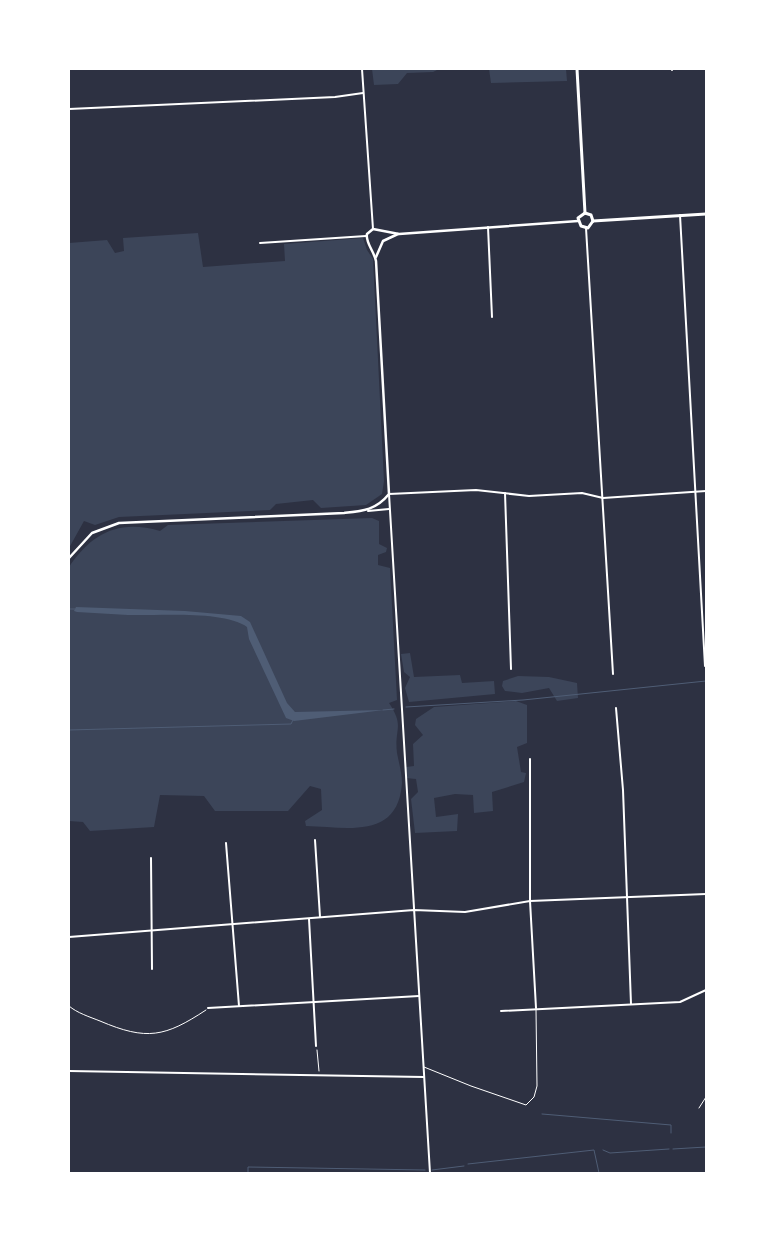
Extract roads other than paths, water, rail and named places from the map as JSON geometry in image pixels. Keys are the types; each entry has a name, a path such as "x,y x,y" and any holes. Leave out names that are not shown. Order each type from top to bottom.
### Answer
{"main road":[{"path":"577,69 585,213"},
{"path":"585,213 591,215 593,221 591,226 586,228 580,226 578,221 580,216 585,213"},
{"path":"593,221 706,214"}],"street":[{"path":"362,69 374,229"},
{"path":"69,109 363,93"},
{"path":"680,215 705,666"},
{"path":"374,229 399,234 488,226 578,221"},
{"path":"488,226 492,317"},
{"path":"586,228 613,674"},
{"path":"260,243 366,236 374,229"},
{"path":"380,230 383,241"},
{"path":"399,234 380,244 376,261 389,510 430,1173"},
{"path":"366,236 376,261"},
{"path":"370,245 380,244"},
{"path":"368,511 381,503 389,494 476,490 529,496 582,493 603,498 706,491"},
{"path":"505,492 511,669"},
{"path":"69,558 92,532 119,523 389,510"},
{"path":"616,708 623,790 625,897 631,1004"},
{"path":"530,759 530,902 536,1008"},
{"path":"315,840 320,917"},
{"path":"226,843 239,1006"},
{"path":"151,858 152,969"},
{"path":"69,936 414,910 465,912 530,902 706,894"},
{"path":"309,919 316,1046"},
{"path":"501,1011 680,1002 706,990"},
{"path":"208,1008 314,1004 420,996"},
{"path":"69,1071 424,1077"}],"lane":[{"path":"424,1066 478,1089 526,1105 534,1098 538,1086 536,1008"},
{"path":"699,1108 706,1097"}],"waterway":[{"path":"69,609 75,609"},
{"path":"406,707 523,700 706,681"},
{"path":"383,710 394,709"},
{"path":"69,730 291,724 293,720"},
{"path":"542,1114 671,1125 671,1133"},
{"path":"673,1149 706,1147"},
{"path":"603,1150 610,1153 669,1149"},
{"path":"468,1164 594,1150 599,1173"},
{"path":"432,1170 464,1166"},
{"path":"248,1173 248,1167 425,1170"}]}
